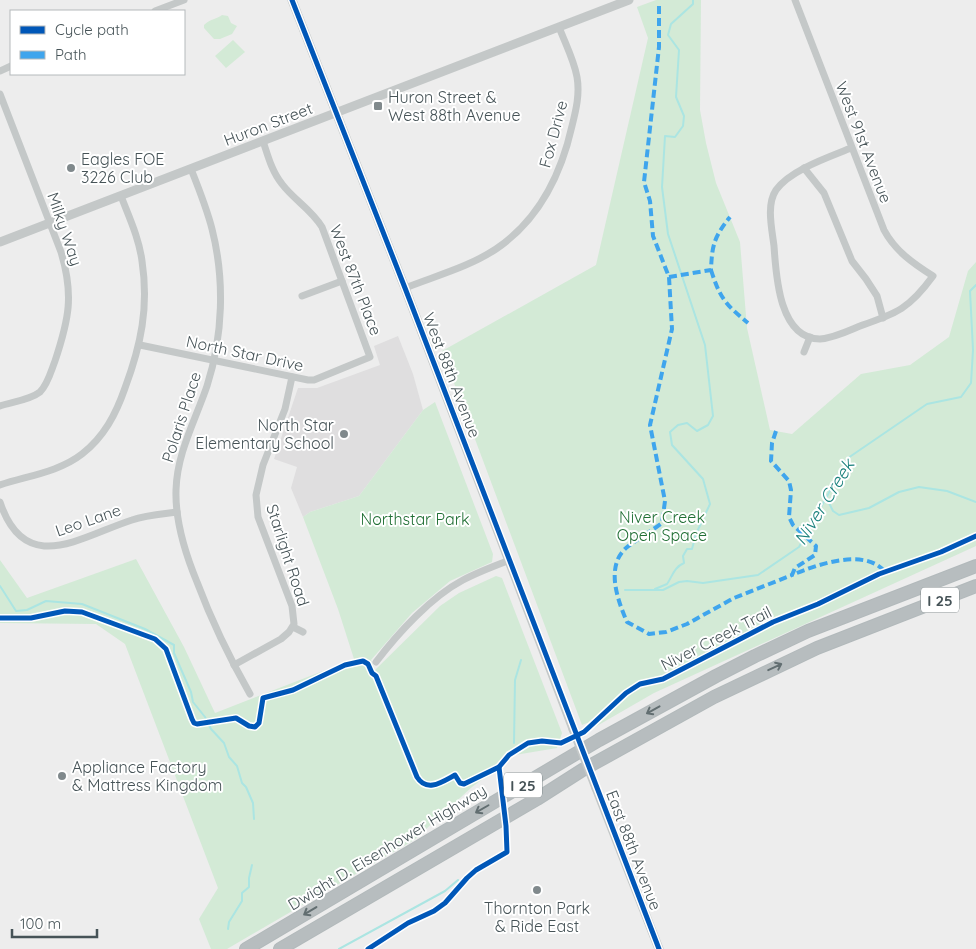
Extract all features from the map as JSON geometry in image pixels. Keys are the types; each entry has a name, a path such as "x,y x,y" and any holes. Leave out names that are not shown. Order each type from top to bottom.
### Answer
{"highway":[{"name":"Dwight D. Eisenhower Highway","path":"246,949 599,740 755,656 808,631 976,566"},
{"path":"696,687 717,681 815,636 976,572"},
{"name":"Dwight D. Eisenhower Highway","path":"280,949 529,804 585,764 714,696 785,662 866,628 976,586"},
{"path":"268,949 585,764"}],"main road":[{"name":"West 88th Avenue","path":"292,0 510,560 585,764"},
{"name":"Huron Street","path":"0,242 629,0"},
{"name":"East 88th Avenue","path":"585,764 659,949"}],"street":[{"path":"158,10 184,0"},
{"name":"West 91st Avenue","path":"795,0 851,148 888,237 900,252 933,276 922,292 904,308 883,318"},
{"name":"Fox Drive","path":"405,288 475,260 495,249 520,228 545,198 564,157 577,102 577,76 559,27"},
{"name":"Milky Way","path":"0,94 61,252 68,277 69,306 66,328 50,377 44,388 29,397 0,406"},
{"name":"West 87th Place","path":"263,142 280,183 314,215 322,227 370,356"},
{"path":"804,168 824,194 852,262 866,279 876,296 883,318 826,338 818,339 810,337 794,326 785,312 776,281 771,204 775,191 804,168 851,148"},
{"name":"Polaris Place","path":"191,169 208,212 218,258 221,311 214,361 179,462 176,492 177,512 181,537 189,562 216,630 250,694"},
{"path":"0,485 60,466 81,455 96,442 106,429 118,407 140,345 145,300 142,261 134,231 121,196"},
{"path":"302,296 342,281"},
{"path":"804,352 810,337"},
{"name":"North Star Drive","path":"140,345 292,378 314,380 370,356"},
{"name":"Starlight Road","path":"234,665 281,639 293,627 295,617 292,606 260,522 256,502 263,465 284,410 292,378"},
{"name":"Leo Lane","path":"0,502 7,522 17,533 34,543 51,546 73,543 141,518 177,512"},
{"path":"376,662 417,615 440,594 468,577 510,560"},
{"name":"Starlight Road","path":"293,627 303,632"}],"shaded area":[{"name":"North Star Elementary School","path":"398,336 413,374 423,410 359,496 310,512 303,517 291,488 297,467 274,459 298,388 317,388 380,365 374,346"}],"green space":[{"name":"Niver Creek Open Space","path":"656,0 701,0 700,110 716,183 740,242 747,328 770,430 792,434 861,374 910,365 949,337 968,271 976,262 976,546 654,693 595,727 587,723 582,725 442,351 596,265 648,38 637,7"},
{"path":"222,15 228,16 231,23 237,26 232,34 220,39 214,39 204,28 204,25"},
{"path":"233,40 245,52 226,68 215,56"},
{"name":"Northstar Park","path":"435,402 493,554 492,562 450,581 412,613 371,660 375,670 440,606 459,593 496,576 502,578 562,733 557,748 515,755 472,787 414,840 227,949 211,949 199,919 218,888 125,644 96,624 0,623 0,560 27,598 136,559 184,647 215,713 354,659 338,609 303,517 310,512 359,496 423,410"}],"waterway":[{"path":"655,589 667,584 676,570 684,563 683,556 687,549 692,549 696,534 710,504 703,479 672,445 670,432 678,425 687,423 697,431 708,425 713,416 705,345 668,234 662,187 665,136 675,137 683,126 684,116 676,97 679,50 668,35 671,24 693,4 693,0"},
{"name":"Niver Creek","path":"625,590 663,590 679,582 703,583 758,575 799,547 848,458 927,404 961,397 971,383 973,350 970,291 976,285"},
{"path":"827,499 833,511 839,515 869,508 899,492 919,487 947,491 976,502"},
{"path":"0,586 16,611 27,610 46,601 82,604 145,629 174,645 174,653 191,692 193,702 205,717 211,729 224,743 229,757 237,766 242,783 246,787 253,803 254,819"},
{"name":"Niver Creek","path":"514,743 515,680 521,660"},
{"path":"228,929 229,922 242,901 242,893 249,887 252,865"},
{"name":"Niver Creek","path":"339,949 445,891 458,880"}],"marked path":[{"path":"659,6 659,47 644,182 650,201 653,236 669,277 672,329 650,425 665,501 662,523 626,548 620,556 615,574 617,594 627,622 649,634 666,632 687,624 734,598 792,575"},
{"path":"669,277 711,270 715,242 720,230 730,217"},
{"path":"711,270 724,300 748,323"},
{"path":"776,431 772,443 771,461 789,481 791,490 789,517 793,525 816,546 815,555 795,568 792,575 827,563 853,559 876,565 885,572"}],"cycle path":[{"path":"292,0 405,288 659,949"},
{"name":"Niver Creek Trail","path":"368,949 408,923 434,911 445,903 476,870 507,852 499,767 509,755 528,743 542,741 561,743 584,732 626,693 640,684 663,679 773,622 818,604 879,574 941,552 976,536"},
{"path":"0,618 31,618 65,611 82,612 155,639 166,649 192,719 197,724 236,718 249,726 255,727 259,723 263,698 293,690 345,665 363,661 368,664 372,673 376,676 417,777 421,782 435,785 455,775 460,783 464,784 499,767"}],"place":[{"name":"Huron Street & West 88th Avenue","path":"378,106"},
{"name":"Eagles FOE 3226 Club","path":"71,168"},
{"name":"North Star Elementary School","path":"344,434"},
{"name":"Appliance Factory & Mattress Kingdom","path":"62,776"},
{"name":"Thornton Park & Ride East","path":"537,890"}]}
